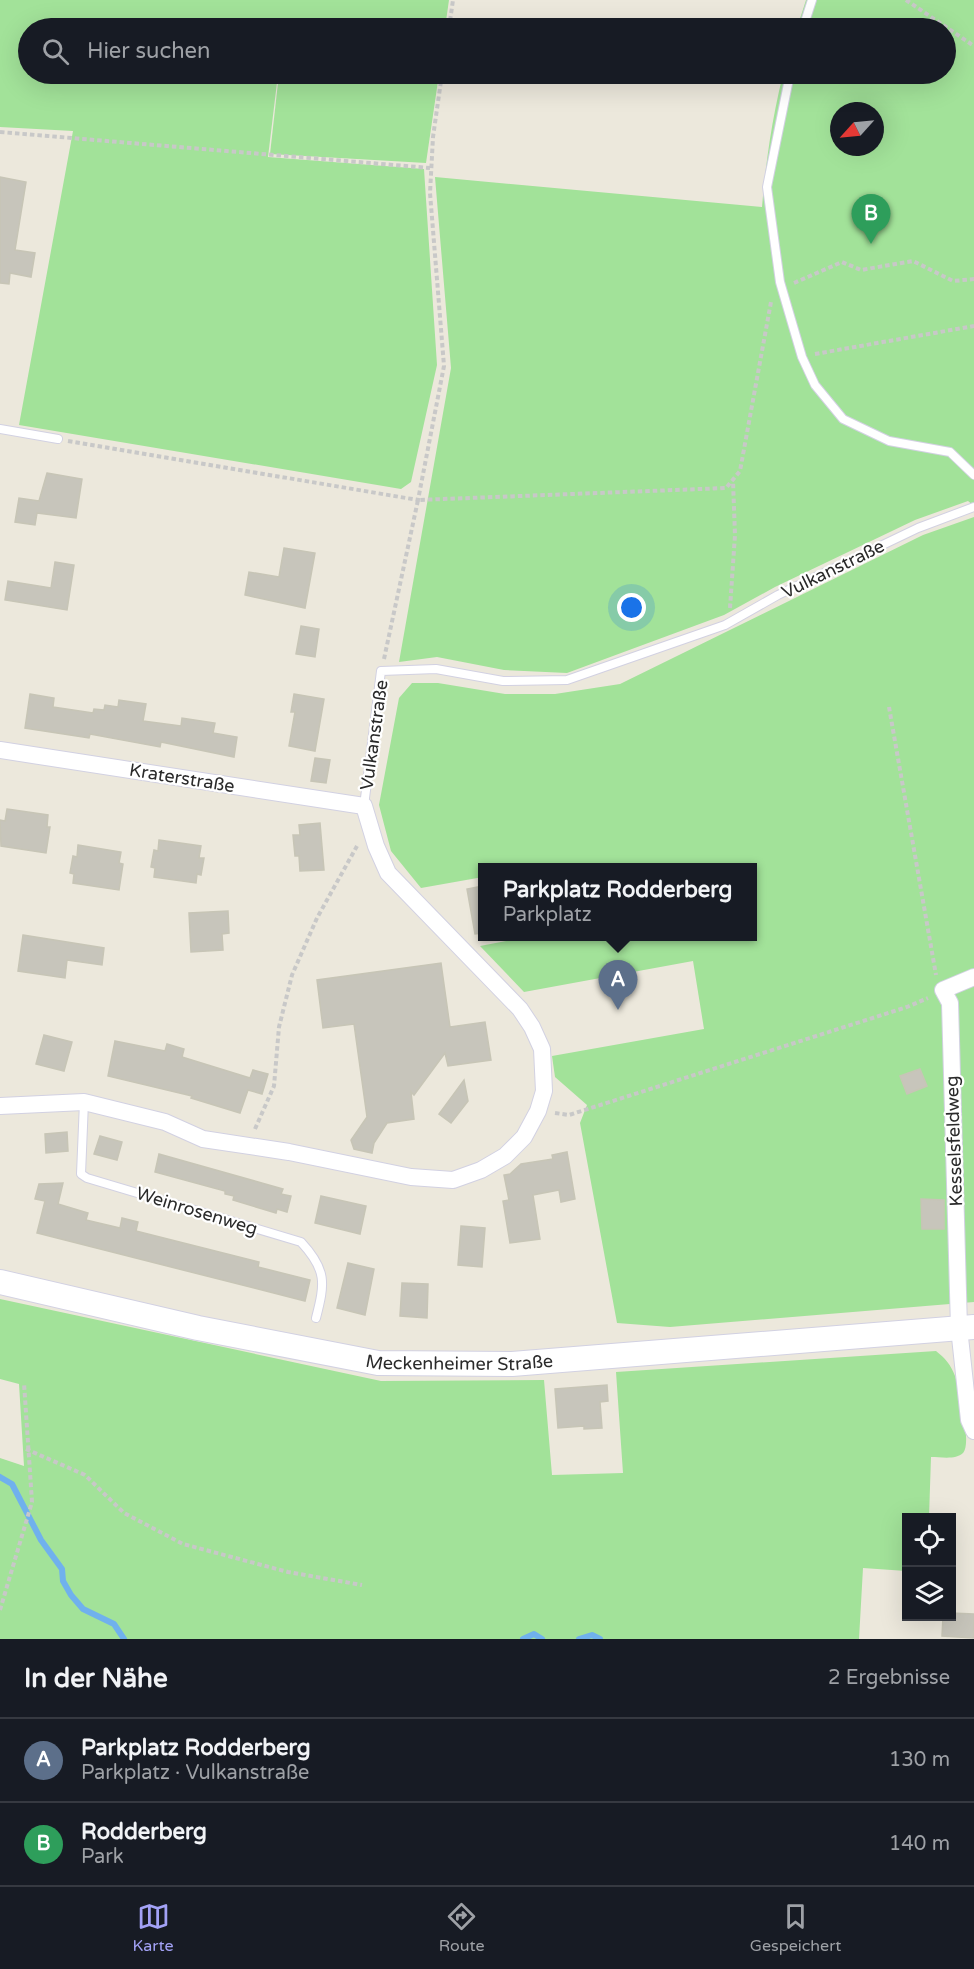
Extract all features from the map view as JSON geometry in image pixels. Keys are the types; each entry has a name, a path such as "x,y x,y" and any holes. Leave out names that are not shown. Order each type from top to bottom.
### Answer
{"main road":[{"name":"Meckenheimer Straße","path":"0,1282 198,1328 378,1363 512,1364 967,1327"}],"street":[{"name":"Kraterstraße","path":"0,750 364,806"},
{"name":"Vulkanstraße","path":"0,1106 84,1102 165,1122 203,1138 411,1177 453,1180 481,1170 505,1156 524,1137 538,1111 544,1091 542,1049 532,1027 501,989 388,873 364,806"},
{"path":"943,990 974,977"},
{"name":"Kesselsfeldweg","path":"943,990 950,1003 967,1327 969,1420 974,1431"}],"lane":[{"path":"806,18 812,0"},
{"path":"788,84 767,187 780,282 802,357 815,385 843,419 890,441 950,452 974,475"},
{"path":"0,429 58,439"},
{"name":"Vulkanstraße","path":"364,806 381,671 436,669 503,681 567,681 724,625 778,595 909,532 974,507"},
{"name":"Weinrosenweg","path":"84,1102 81,1174 87,1178 301,1242 315,1257 322,1275 324,1288 316,1318"}],"path":[{"path":"450,18 453,0"},
{"path":"906,0 933,18"},
{"path":"956,34 974,46"},
{"path":"381,671 444,366 430,193 430,168 441,84"},
{"path":"0,132 430,168"},
{"path":"58,439 418,500 726,488 740,471 759,360 774,291 780,282 792,285 842,262 861,270 913,261 953,281 974,279"},
{"path":"802,357 974,326"},
{"path":"724,625 730,609 735,535 733,480"},
{"path":"538,1111 569,1115 907,1007 943,990 934,972 920,869 889,707"},
{"path":"248,1145 274,1086 279,1027 292,975 317,918 371,825"},
{"path":"0,1610 32,1502 26,1449 24,1383"},
{"path":"26,1449 86,1475 124,1513 183,1544 288,1572 362,1585"}],"green space":[{"path":"0,0 449,0 446,18 18,18 18,84 277,84 268,157 424,169 437,365 411,482 401,489 19,425 73,131 0,127"},
{"path":"806,0 974,0 974,506 968,501 915,520 775,587 724,615 567,673 504,670 437,657 399,662 451,368 435,177 762,207 770,140 781,84 956,84 956,18 800,18"},
{"path":"278,84 438,84 426,163 270,154"},
{"path":"974,517 974,1302 670,1327 617,1323 580,1123 587,1105 555,1077 552,1056 704,1029 693,961 524,992 480,946 506,941 757,941 757,863 478,863 478,878 421,888 391,851 379,805 399,698 412,683 438,683 505,694 555,694 620,684 923,535"},
{"path":"0,1299 381,1381 544,1380 552,1475 623,1473 616,1372 936,1351 952,1368 955,1376 964,1416 966,1439 965,1448 960,1455 948,1458 931,1457 929,1513 902,1513 902,1571 863,1568 859,1639 0,1639 0,1458 24,1466 19,1384 0,1379"}],"building":[{"path":"0,177 26,182 15,250 35,253 31,277 10,273 9,284 0,283"},
{"path":"47,473 82,479 76,518 37,513 35,525 15,522 19,498 39,501"},
{"path":"284,548 315,553 305,608 245,595 249,572 279,577"},
{"path":"55,562 74,565 67,610 5,600 8,581 51,588"},
{"path":"301,626 319,629 315,657 296,654"},
{"path":"30,694 54,698 53,707 93,713 94,709 104,710 105,705 118,707 119,700 146,704 143,721 181,726 182,718 215,723 213,733 237,737 234,757 161,742 160,747 90,734 89,738 25,728"},
{"path":"294,694 324,699 315,751 289,746 295,712 291,712"},
{"path":"315,758 330,760 326,783 311,781"},
{"path":"7,809 48,815 47,827 50,827 46,853 1,846 0,820 5,821"},
{"path":"320,823 324,870 300,871 299,856 295,856 293,835 300,835 299,825"},
{"path":"159,840 201,846 199,858 204,858 201,875 197,874 196,883 154,877 155,868 151,867 154,850 158,851"},
{"path":"78,845 121,852 119,863 123,864 119,890 73,883 74,874 70,873 73,856 77,857"},
{"path":"478,887 478,934 475,934 467,889"},
{"path":"228,911 229,933 222,934 223,950 191,952 189,913"},
{"path":"23,935 104,948 102,965 67,960 65,978 18,971"},
{"path":"441,963 450,1027 485,1022 491,1060 448,1066 445,1053 414,1095 411,1092 414,1119 387,1123 374,1143 372,1153 354,1149 351,1140 367,1117 354,1024 323,1028 317,980"},
{"path":"44,1035 72,1042 64,1071 36,1064"},
{"path":"115,1041 165,1051 167,1044 184,1049 182,1057 250,1078 253,1070 268,1074 262,1094 248,1090 240,1113 191,1098 192,1096 108,1076"},
{"path":"920,1069 927,1086 907,1094 900,1076"},
{"path":"464,1080 468,1101 451,1123 439,1114"},
{"path":"67,1132 68,1151 46,1153 45,1134"},
{"path":"100,1136 122,1142 117,1160 94,1154"},
{"path":"567,1152 575,1199 561,1202 559,1190 533,1195 540,1239 510,1243 503,1201 509,1200 504,1175 510,1174 521,1164 553,1159 552,1155"},
{"path":"159,1154 283,1189 281,1194 291,1196 287,1212 277,1209 276,1213 233,1200 234,1196 225,1194 225,1191 155,1172"},
{"path":"63,1183 58,1204 88,1213 86,1220 120,1228 122,1218 138,1222 136,1231 259,1262 258,1267 310,1280 305,1301 37,1233 45,1201 35,1199 39,1184"},
{"path":"321,1196 366,1206 360,1234 315,1223"},
{"path":"921,1199 944,1200 944,1229 922,1229"},
{"path":"461,1226 485,1228 482,1267 458,1265"},
{"path":"348,1263 374,1269 365,1315 337,1308"},
{"path":"402,1283 428,1284 427,1318 400,1316"},
{"path":"607,1385 608,1401 600,1402 602,1428 584,1429 584,1426 558,1428 555,1389"},
{"path":"956,1613 974,1614 974,1638 942,1636 943,1621 956,1621"}],"waterway":[{"path":"0,1477 12,1484 41,1540 62,1569 63,1581 71,1595 83,1609 114,1624 124,1639"},
{"path":"523,1639 534,1634 542,1639"},
{"path":"579,1639 592,1635 600,1639"}],"place":[{"name":"Rodderberg","path":"871,244"},
{"name":"Parkplatz Rodderberg","path":"618,1010"}]}
